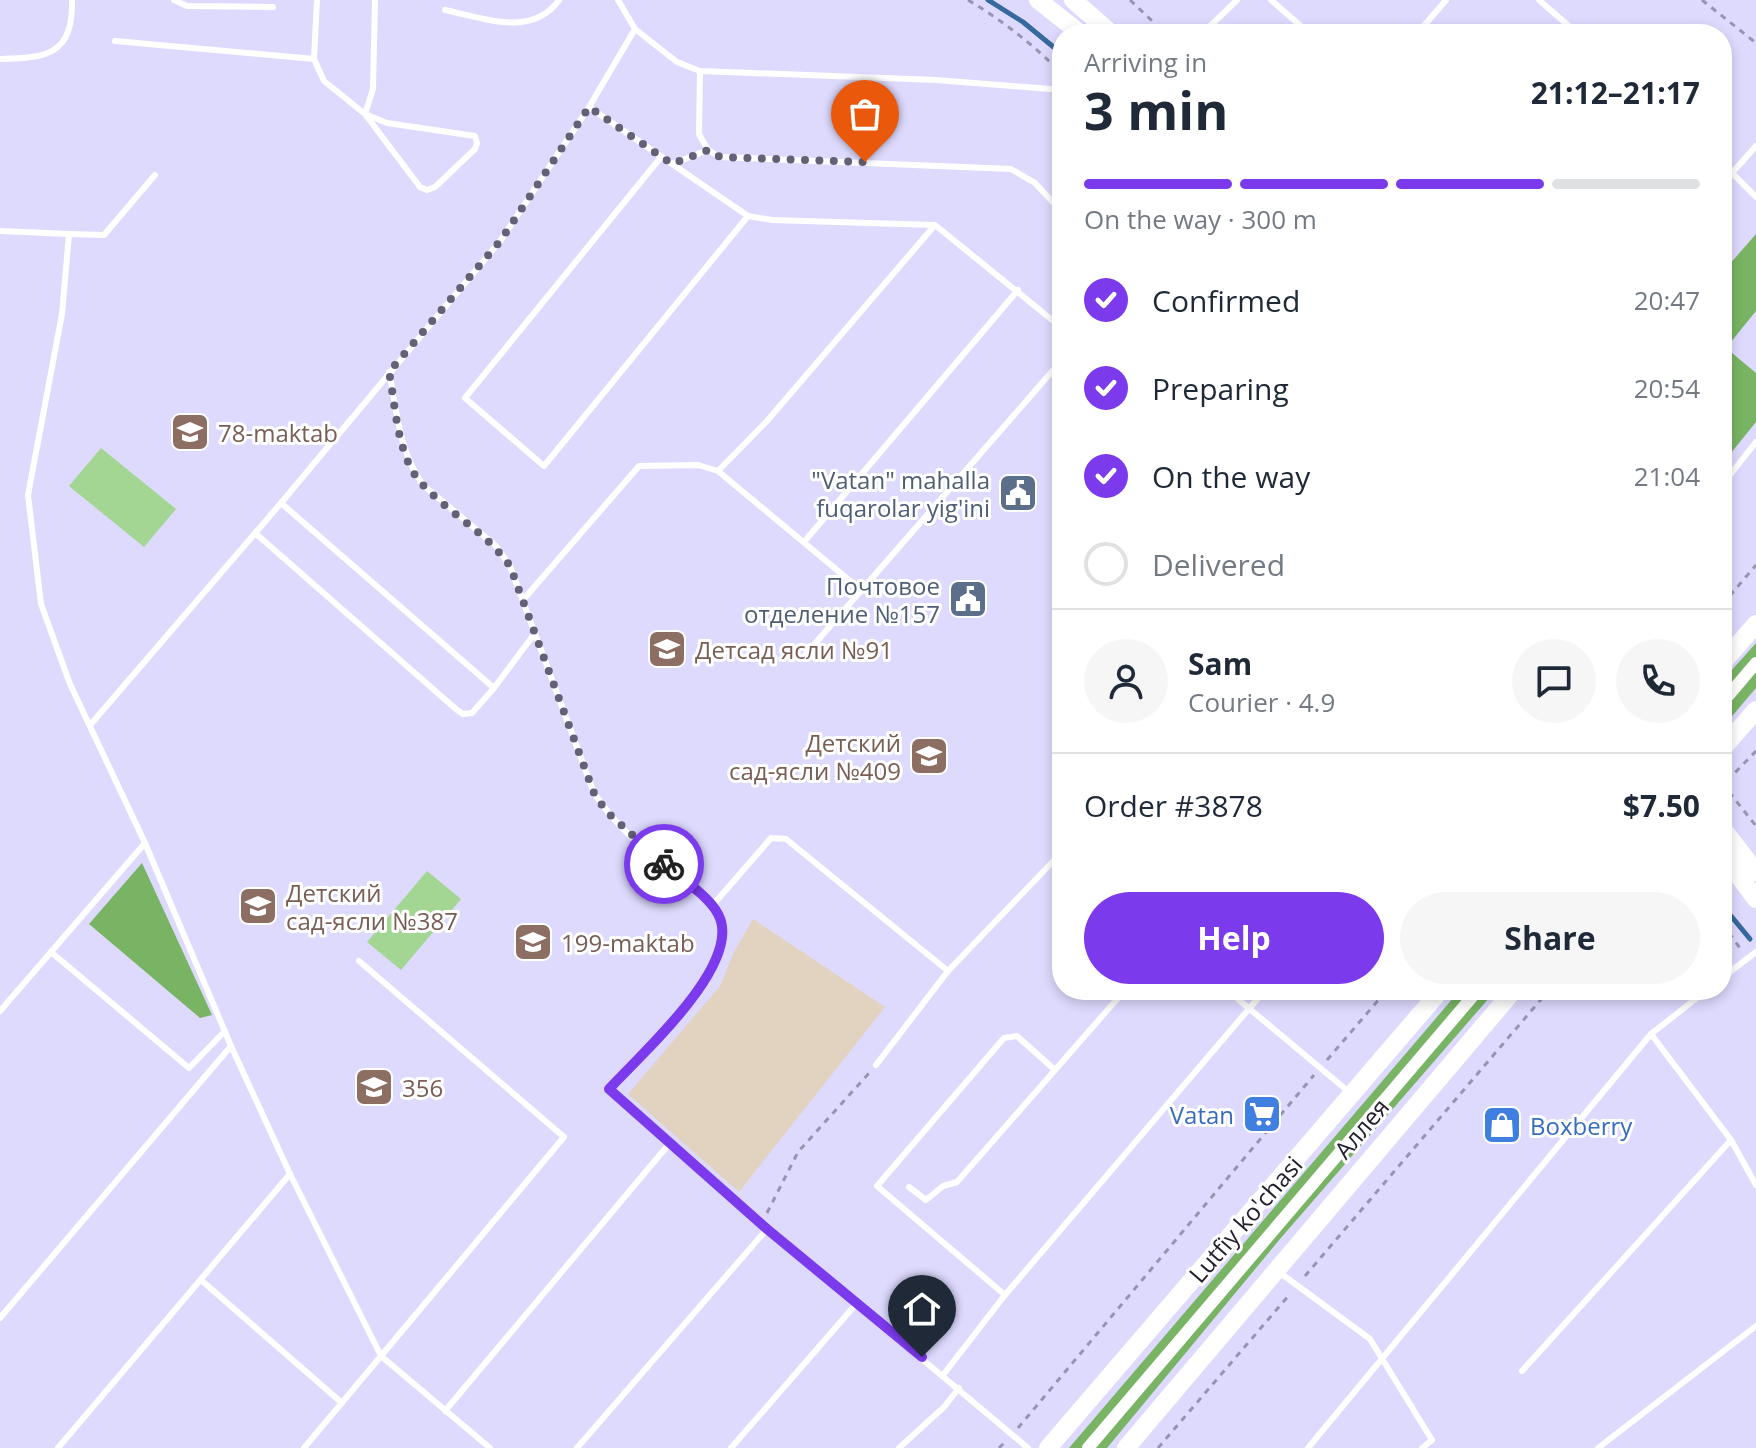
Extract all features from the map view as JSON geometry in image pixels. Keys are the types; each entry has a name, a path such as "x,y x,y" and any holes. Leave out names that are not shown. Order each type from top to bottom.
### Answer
{"main road":[{"path":"1038,0 1068,24"},
{"path":"1073,0 1101,24"},
{"path":"1732,652 1756,624"},
{"path":"1732,738 1756,710"},
{"path":"1732,841 1756,872"},
{"path":"1732,867 1756,899"},
{"name":"Lutfiy ko'chasi","path":"1048,1448 1433,1000"},
{"path":"1126,1448 1505,1000"}],"street":[{"path":"1732,691 1756,663"},
{"name":"Аллея","path":"1088,1448 1469,1000"}],"lane":[{"path":"0,59 37,58 61,43 69,32 72,0"},
{"path":"174,0 187,6 273,7"},
{"path":"317,0 314,59 324,81 365,114 420,187 427,190 435,187 475,149 477,143 475,136 387,123 365,114"},
{"path":"365,114 373,89 375,0"},
{"path":"445,10 503,22 521,22 536,20 550,13 559,0"},
{"path":"618,0 635,29 677,62 700,71 936,80 1052,89"},
{"path":"1212,24 1237,0"},
{"path":"1271,0 1299,24"},
{"path":"1426,24 1446,0"},
{"path":"1539,0 1564,24"},
{"path":"91,724 501,240 589,107 635,29"},
{"path":"115,41 314,59"},
{"path":"700,71 699,134 708,150 720,157 1011,169 1035,183 1052,201"},
{"path":"589,107 748,216 772,220 935,225 1052,319"},
{"path":"1756,146 1732,173 1756,197"},
{"path":"672,164 708,150"},
{"path":"661,157 465,398 544,466 748,216"},
{"path":"0,231 104,235 155,175"},
{"path":"718,471 767,421 935,225"},
{"path":"69,234 62,314 28,495 41,604 70,684 145,843 231,1046 290,1174 381,1356 490,1448"},
{"path":"804,542 1018,290"},
{"path":"805,655 1052,371"},
{"path":"389,372 404,449 411,467 423,485 496,546 510,566 594,793 606,811 720,916 722,942 704,984 609,1089 767,1229 1028,1448"},
{"path":"1732,472 1756,442"},
{"path":"523,600 639,466 698,465 718,471 861,590"},
{"path":"281,503 494,688"},
{"path":"255,533 463,714 472,713 535,633"},
{"path":"712,906 771,838 786,839 948,971"},
{"path":"0,1011 145,843"},
{"path":"876,1065 948,971 1052,862"},
{"path":"51,952 189,1068 225,1031"},
{"path":"1732,970 1756,952"},
{"path":"304,1448 564,1137 359,961"},
{"path":"909,1187 926,1200 943,1186 957,1182 1116,1000"},
{"path":"1238,1000 1352,1095"},
{"path":"943,1375 1005,1295 1256,1000"},
{"path":"1308,1448 1651,1034 1694,1000"},
{"path":"1651,1034 1731,1140 1756,1185"},
{"path":"1005,1295 877,1186 1004,1038 1017,1036 1055,1070"},
{"path":"0,1318 231,1046"},
{"path":"1522,1371 1731,1140"},
{"path":"445,1411 669,1144"},
{"path":"58,1448 290,1174"},
{"path":"577,1448 767,1229"},
{"path":"1276,1269 1370,1339 1432,1440 1422,1448"},
{"path":"201,1280 342,1403"},
{"path":"731,1448 857,1303"},
{"path":"1598,1448 1756,1326"},
{"path":"899,1448 944,1407 959,1388"}],"path":[{"path":"968,0 1019,35 1052,65"},
{"path":"1130,0 1155,24"},
{"path":"1702,0 1756,43"},
{"path":"1732,593 1756,565"},
{"path":"1732,776 1756,751"},
{"path":"1732,796 1756,826"},
{"path":"1732,937 1747,958"},
{"path":"1013,1434 1378,1000"},
{"path":"1158,1448 1540,1000"},
{"path":"760,1222 772,1205 798,1152 876,1065"}],"shaded area":[{"path":"753,919 885,1007 739,1192 628,1094 720,986 734,952"}],"green space":[{"path":"1756,234 1756,311 1732,341 1732,262"},
{"path":"1732,353 1756,373 1756,422 1732,452"},
{"path":"101,448 176,509 144,547 69,486"},
{"path":"1756,643 1756,688 1732,716 1732,670"},
{"path":"142,863 212,1015 200,1018 89,924"},
{"path":"427,871 461,899 401,970 367,942"},
{"path":"1451,1000 1487,1000 1280,1239 1107,1448 1069,1448"}],"waterway":[{"path":"988,0 1023,22 1052,46"},
{"path":"1732,917 1750,939"}],"way so far":[{"path":"664,864 606,811 594,793 510,566 496,546 423,485 411,467 404,449 389,372 501,240 589,107 672,164 708,150 720,157 865,162"}],"place":[{"name":"78-maktab","path":"190,432"},
{"name":"\"Vatan\" mahalla fuqarolar yig'ini","path":"1018,493"},
{"name":"Почтовое отделение №157","path":"968,599"},
{"name":"Детсад ясли №91","path":"667,649"},
{"name":"Детский сад-ясли №409","path":"929,756"},
{"name":"Детский сад-ясли №387","path":"258,906"},
{"name":"199-maktab","path":"533,942"},
{"name":"356","path":"374,1087"},
{"name":"Vatan","path":"1262,1114"},
{"name":"Boxberry","path":"1502,1125"}],"route":[{"path":"664,864 720,916 722,942 704,984 609,1089 767,1229 922,1357"}]}
